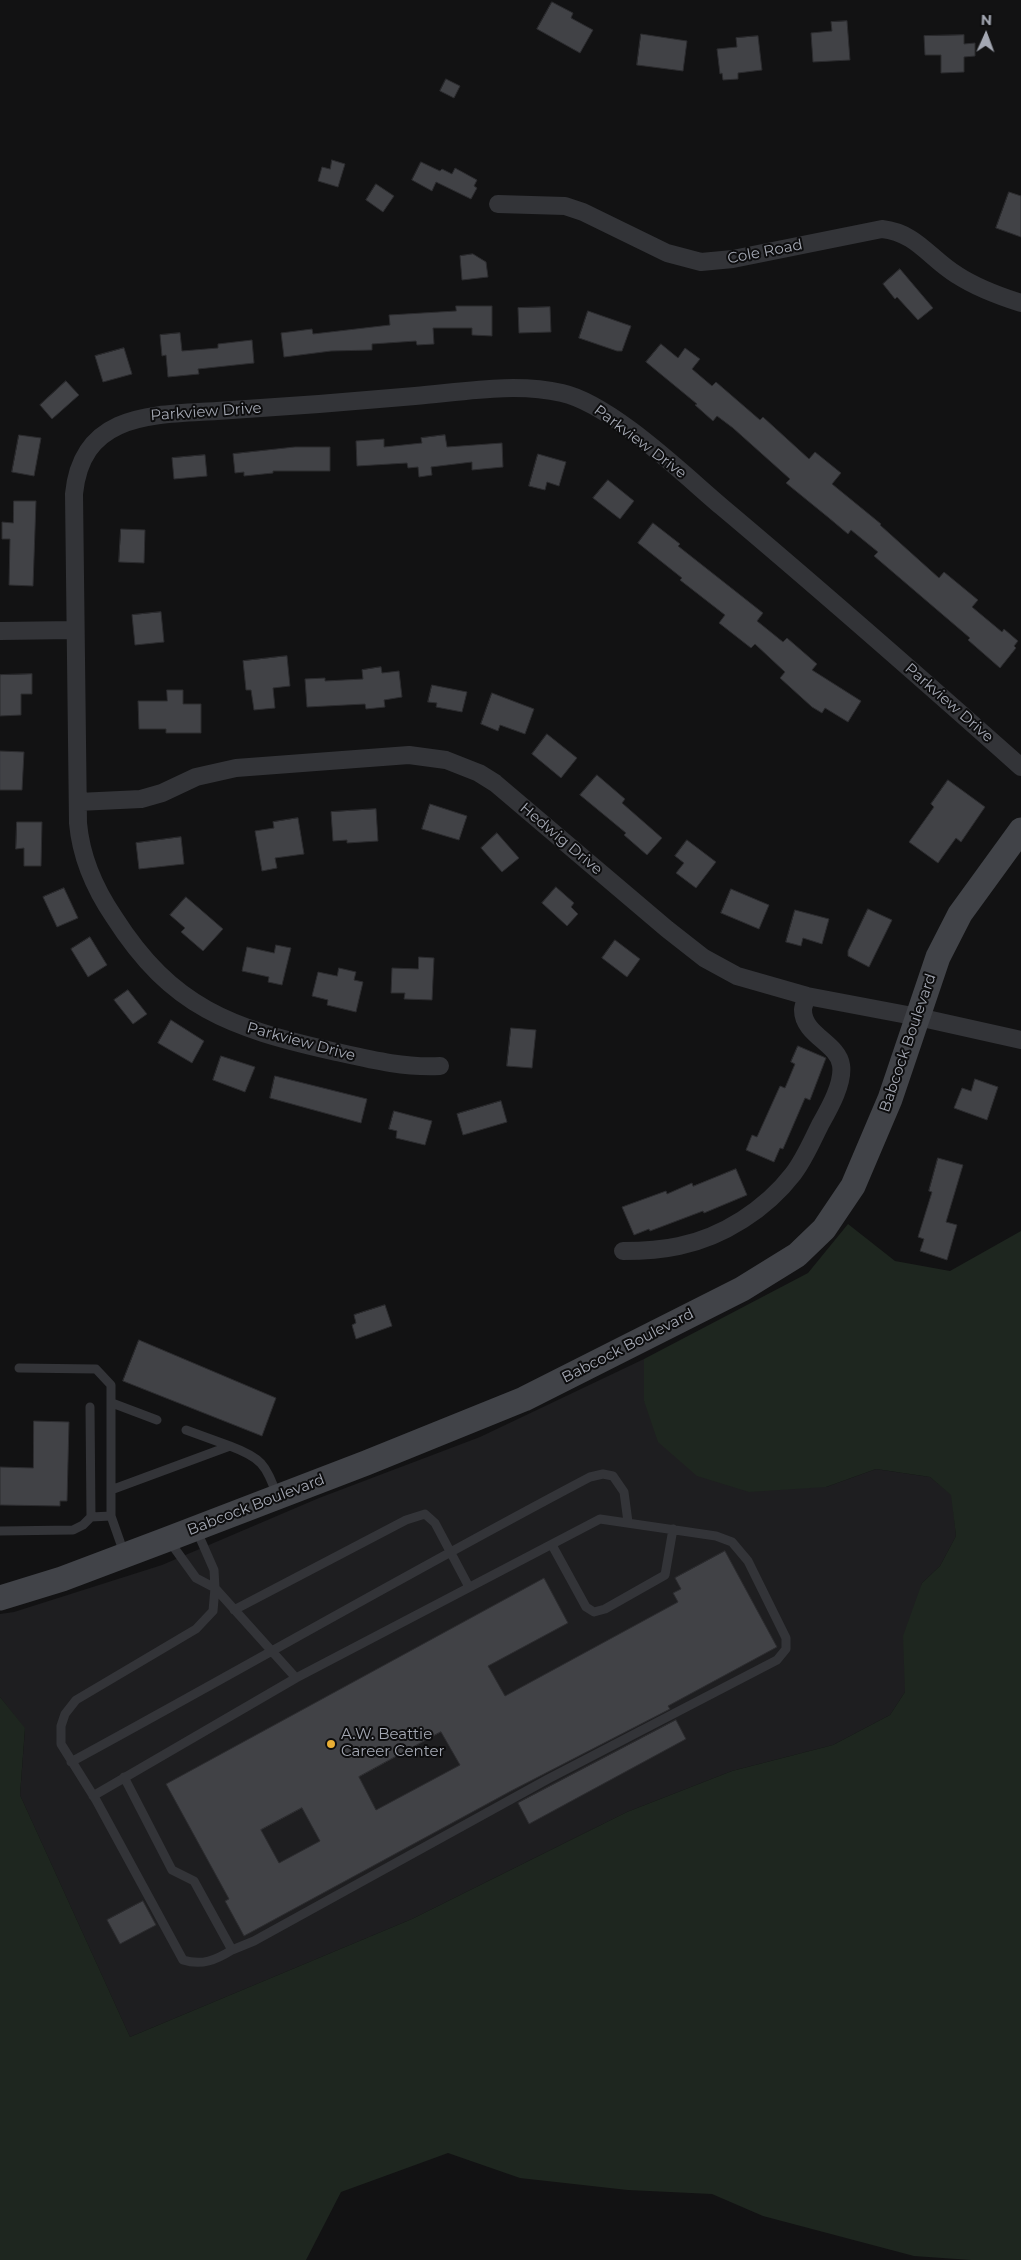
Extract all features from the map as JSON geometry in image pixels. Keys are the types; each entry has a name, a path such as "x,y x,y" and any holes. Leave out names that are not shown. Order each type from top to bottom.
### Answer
{"main road":[{"name":"Babcock Boulevard","path":"0,1598 62,1579 125,1556 524,1399 742,1289 797,1255 824,1229 853,1186 890,1099 938,957 960,914 1021,830"}],"street":[{"name":"Cole Road","path":"498,204 564,206 583,212 667,254 701,262 733,259 882,229 897,231 911,238 943,266 975,286 1021,303"},
{"name":"Parkview Drive","path":"440,1066 400,1065 304,1045 247,1028 196,1005 159,974 139,954 108,909 97,888 80,843 74,630 76,478 91,446 104,434 118,426 149,415 308,405 478,390 544,390 564,393 598,408 654,450 839,607 1021,767"},
{"path":"0,631 74,630"},
{"name":"Hedwig Drive","path":"78,802 141,799 162,793 196,777 236,768 409,756 446,760 479,773 494,783 667,929 704,958 737,976 807,996 918,1017 1021,1040"},
{"path":"623,1251 681,1246 712,1235 758,1210 794,1173 824,1118 842,1074 841,1062 835,1052 826,1045 806,1020 803,1011 807,996"}],"lane":[{"path":"19,1368 96,1369 112,1385 111,1516 125,1556"},
{"path":"112,1403 157,1420"},
{"path":"90,1407 91,1517"},
{"path":"186,1430 251,1454 266,1468 278,1497"},
{"path":"111,1490 230,1446"},
{"path":"71,1762 273,1652 451,1550 590,1477 603,1474 613,1476 624,1492 628,1522"},
{"path":"234,1610 406,1520 425,1514 435,1523 451,1550 469,1588"},
{"path":"0,1531 73,1530 83,1525 91,1517 111,1516"},
{"path":"93,1796 296,1678 600,1519 716,1536 732,1542 748,1561 780,1625 786,1638 786,1650 776,1660 548,1779 254,1941 232,1950 215,1960 194,1964 183,1960 93,1796 71,1762 61,1744 61,1726 65,1714 76,1700 196,1629 213,1612 214,1570 196,1528"},
{"path":"552,1545 586,1608 594,1612 605,1609 665,1575 674,1529"},
{"path":"168,1539 196,1578 215,1588 296,1678"},
{"path":"124,1777 172,1870 194,1881 232,1950"}],"shaded area":[{"path":"848,1224 895,1261 950,1271 1021,1231 1021,2260 971,2260 914,2256 763,2216 712,2194 628,2190 520,2178 448,2153 341,2192 306,2260 0,2260 0,1697 25,1728 20,1795 130,2037 412,1919 627,1812 732,1771 833,1745 890,1715 905,1692 903,1636 922,1583 940,1566 956,1536 951,1495 930,1477 876,1469 826,1487 749,1492 697,1476 658,1442 644,1401 644,1359 808,1273"},
{"path":"644,1359 644,1401 826,1487 876,1469 930,1477 952,1495 956,1536 940,1566 922,1583 905,1668 905,1692 890,1715 833,1745 732,1771 627,1812 412,1919 130,2037 20,1795 25,1729 0,1697 0,1614 14,1612 162,1565 319,1498 480,1437"}],"building":[{"path":"552,2 573,13 571,18 593,30 580,53 537,29"},
{"path":"847,21 850,60 813,62 811,33 832,31 831,22"},
{"path":"641,34 687,41 683,71 637,65"},
{"path":"964,35 964,44 975,43 975,56 964,57 964,72 941,73 941,55 925,55 924,36"},
{"path":"758,36 762,70 738,73 738,79 723,80 722,73 720,74 717,49 737,47 736,38"},
{"path":"446,79 460,86 454,98 440,91"},
{"path":"332,160 345,164 338,187 318,181 322,167 330,169"},
{"path":"421,162 440,171 442,169 452,174 455,168 477,180 474,186 477,188 471,199 436,182 432,191 412,180"},
{"path":"376,184 394,196 383,212 366,200"},
{"path":"1009,192 1021,196 1021,237 996,228"},
{"path":"473,254 486,262 488,277 462,280 460,256"},
{"path":"900,269 933,308 918,320 897,297 895,299 883,284"},
{"path":"456,306 492,306 492,336 472,335 472,328 433,328 434,344 417,345 416,341 372,344 372,350 331,351 284,357 281,333 312,329 313,334 390,325 389,315 456,311"},
{"path":"550,307 551,332 519,333 518,308"},
{"path":"588,311 631,326 622,351 579,338"},
{"path":"180,333 182,351 218,348 218,344 252,340 254,363 198,369 199,374 168,377 166,355 162,356 160,335"},
{"path":"661,344 678,358 685,348 700,359 692,369 712,386 716,382 760,420 763,417 809,459 815,452 841,473 832,484 881,524 939,578 944,572 978,600 972,607 1002,632 1004,629 1018,641 1014,646 1016,648 1000,668 968,640 970,638 874,556 878,552 851,530 848,534 786,483 790,479 733,428 717,416 713,421 695,405 697,404 646,362"},
{"path":"124,348 132,374 103,382 95,356"},
{"path":"66,381 79,395 52,419 40,405"},
{"path":"19,435 41,438 34,476 12,472"},
{"path":"445,435 447,447 502,443 503,467 472,470 472,462 431,467 432,475 419,477 418,467 408,468 407,463 357,466 356,441 384,439 384,447 422,443 421,438"},
{"path":"295,447 330,447 330,471 273,471 273,473 244,476 244,472 235,473 233,454"},
{"path":"538,454 566,462 559,486 547,482 545,490 529,486"},
{"path":"205,455 207,476 174,479 172,458"},
{"path":"608,480 634,501 620,519 593,498"},
{"path":"14,501 36,501 33,586 9,585 10,539 2,539 2,522 13,523"},
{"path":"653,523 680,544 678,546 763,613 757,621 783,642 787,638 817,664 812,670 861,701 848,722 825,708 822,713 812,707 780,678 785,672 755,644 751,648 719,623 725,615 680,580 682,578 638,543"},
{"path":"121,529 145,530 144,563 119,562"},
{"path":"161,612 164,642 135,645 132,615"},
{"path":"287,656 290,686 273,688 275,708 254,710 251,690 246,690 243,661"},
{"path":"381,667 382,673 399,671 402,697 384,700 385,707 366,709 365,704 307,707 305,679 325,678 325,681 363,679 362,670"},
{"path":"32,674 32,694 21,694 21,715 0,716 0,675"},
{"path":"432,685 467,692 462,712 436,707 437,703 428,702"},
{"path":"167,690 183,690 183,704 201,704 201,733 166,733 166,729 139,729 138,701 167,701"},
{"path":"492,693 534,709 525,734 500,725 498,731 481,724"},
{"path":"547,734 577,758 561,778 532,754"},
{"path":"0,751 24,752 22,790 0,790"},
{"path":"597,775 625,799 622,803 662,838 647,855 624,835 626,833 580,795"},
{"path":"948,780 985,807 961,842 956,838 938,863 909,842 934,807 931,804"},
{"path":"430,804 467,816 459,840 422,829"},
{"path":"376,809 378,841 347,843 347,840 333,841 331,812"},
{"path":"298,818 304,854 275,858 277,868 262,871 255,831 274,828 273,822"},
{"path":"17,822 42,822 41,866 24,866 24,848 16,849"},
{"path":"497,833 519,858 502,872 481,848"},
{"path":"181,837 184,864 139,869 136,843"},
{"path":"687,840 716,862 696,888 676,873 684,863 675,856"},
{"path":"556,887 574,903 571,907 578,914 567,926 542,903"},
{"path":"64,888 78,918 57,927 43,897"},
{"path":"731,889 769,905 759,929 721,913"},
{"path":"186,897 223,929 203,951 181,932 185,928 170,915"},
{"path":"868,909 892,920 869,967 848,956 848,951"},
{"path":"795,910 829,919 822,944 803,938 801,946 786,942"},
{"path":"90,937 107,965 88,977 71,949"},
{"path":"615,940 640,959 627,977 602,958"},
{"path":"276,945 291,948 282,985 268,982 269,977 242,971 247,947 274,953"},
{"path":"419,957 434,958 432,1000 404,999 405,993 391,993 392,968 418,969"},
{"path":"339,968 356,972 354,980 363,982 356,1012 327,1005 328,1000 312,996 318,972 337,976"},
{"path":"128,990 147,1014 133,1024 114,1000"},
{"path":"171,1020 204,1041 192,1063 158,1043"},
{"path":"511,1028 536,1030 532,1068 507,1066"},
{"path":"798,1046 826,1058 810,1100 805,1098 783,1149 780,1148 774,1162 746,1150 752,1135 757,1137 780,1086 785,1088 795,1064 791,1062"},
{"path":"221,1056 255,1067 245,1092 213,1080"},
{"path":"275,1076 367,1099 361,1123 270,1098"},
{"path":"975,1079 998,1087 987,1120 954,1108 962,1088 971,1091"},
{"path":"501,1101 507,1122 463,1135 457,1114"},
{"path":"394,1111 432,1121 425,1145 396,1138 397,1131 389,1129"},
{"path":"938,1158 963,1165 946,1222 957,1225 947,1260 920,1251 924,1239 918,1237 932,1192 929,1191"},
{"path":"736,1169 747,1195 704,1213 703,1211 634,1235 622,1207 666,1191 667,1194 692,1183 693,1186"},
{"path":"385,1305 392,1326 356,1339 352,1325 356,1323 354,1315"},
{"path":"139,1340 276,1398 262,1436 123,1381"},
{"path":"34,1421 69,1422 67,1501 60,1501 60,1506 0,1505 0,1467 33,1468"},
{"name":"A.W. Beattie Career Center","path":"725,1551 777,1647 668,1706 670,1709 511,1791 244,1936 225,1901 229,1899 166,1784 544,1578 568,1623 488,1666 505,1696 678,1602 673,1593 681,1589 675,1578","holes":["441,1732 460,1765 376,1810 359,1777","302,1808 320,1841 279,1863 261,1830"]},
{"path":"676,1720 686,1739 529,1824 518,1803"},
{"path":"143,1901 156,1925 120,1944 107,1920"}],"place":[{"name":"A.W. Beattie Career Center","path":"331,1744"}]}
